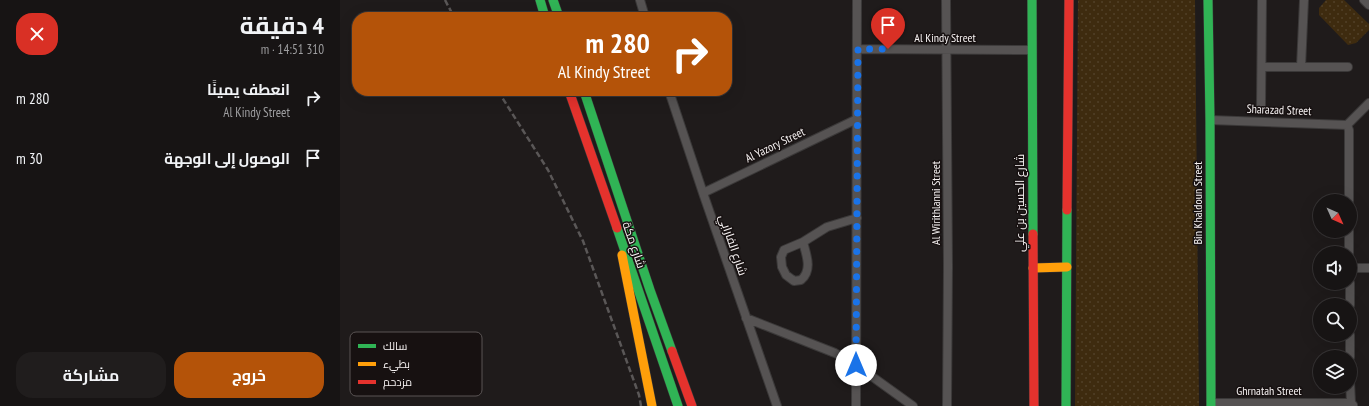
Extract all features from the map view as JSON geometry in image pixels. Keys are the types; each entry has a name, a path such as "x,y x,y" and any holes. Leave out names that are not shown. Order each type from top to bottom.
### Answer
{"main road":[{"path":"540,0 544,12"},
{"path":"553,0 557,12"},
{"name":"شارع الحسين بن علي","path":"1032,0 1032,268 1034,406"},
{"path":"1066,406 1069,0"},
{"name":"Bin Khaldoun Street","path":"1208,0 1211,404"},
{"name":"شارع مكة","path":"570,96 678,406"},
{"name":"شارع مكة","path":"586,96 650,290 692,406"},
{"path":"620,242 652,406"},
{"path":"1032,268 1067,267"}],"street":[{"path":"640,0 644,12"},
{"path":"856,406 857,0"},
{"name":"Al Wirithlanni Street","path":"946,0 948,50 947,406"},
{"path":"1262,0 1262,107"},
{"path":"1301,67 1304,0"},
{"path":"1364,0 1369,5"},
{"name":"Al Kindy Street","path":"858,49 1032,50"},
{"path":"1262,67 1348,67"},
{"name":"شارع الفارابي","path":"671,96 777,406"},
{"path":"1349,194 1349,130 1347,125 1369,103"},
{"name":"Al Yazory Street","path":"703,193 857,119"},
{"name":"Sharazad Street","path":"1210,120 1347,125"},
{"path":"803,242 807,260 807,272 802,280 794,281 786,275 782,267 781,257 784,250 803,242 827,228 857,218"},
{"path":"1357,268 1369,268"},
{"path":"746,318 835,353 856,365 913,406"},
{"path":"1351,394 1352,404"},
{"name":"Ghrnatah Street","path":"1211,404 1352,404"}],"shaded area":[{"path":"1078,0 1195,0 1199,406 1075,406"},
{"path":"1326,0 1344,0 1369,24 1369,30 1356,43 1348,45 1319,15 1319,8"}],"railway":[{"path":"445,0 451,12"},
{"path":"501,96 548,170 583,241 639,395 641,406"}],"traffic: fast":[{"path":"540,0 544,12"},
{"path":"553,0 557,12"},
{"path":"1032,0 1033,234"},
{"path":"1208,0 1211,406"},
{"path":"586,96 650,290 672,351"},
{"path":"1066,406 1067,210"},
{"path":"617,228 678,406"}],"traffic: slow":[{"path":"622,255 652,406"},
{"path":"1033,268 1067,267"}],"traffic: jam":[{"path":"1067,210 1069,0"},
{"path":"571,96 617,228"},
{"path":"1033,234 1034,406"},
{"path":"672,351 692,406"}],"route":[{"path":"856,365 858,49 888,49"}]}
